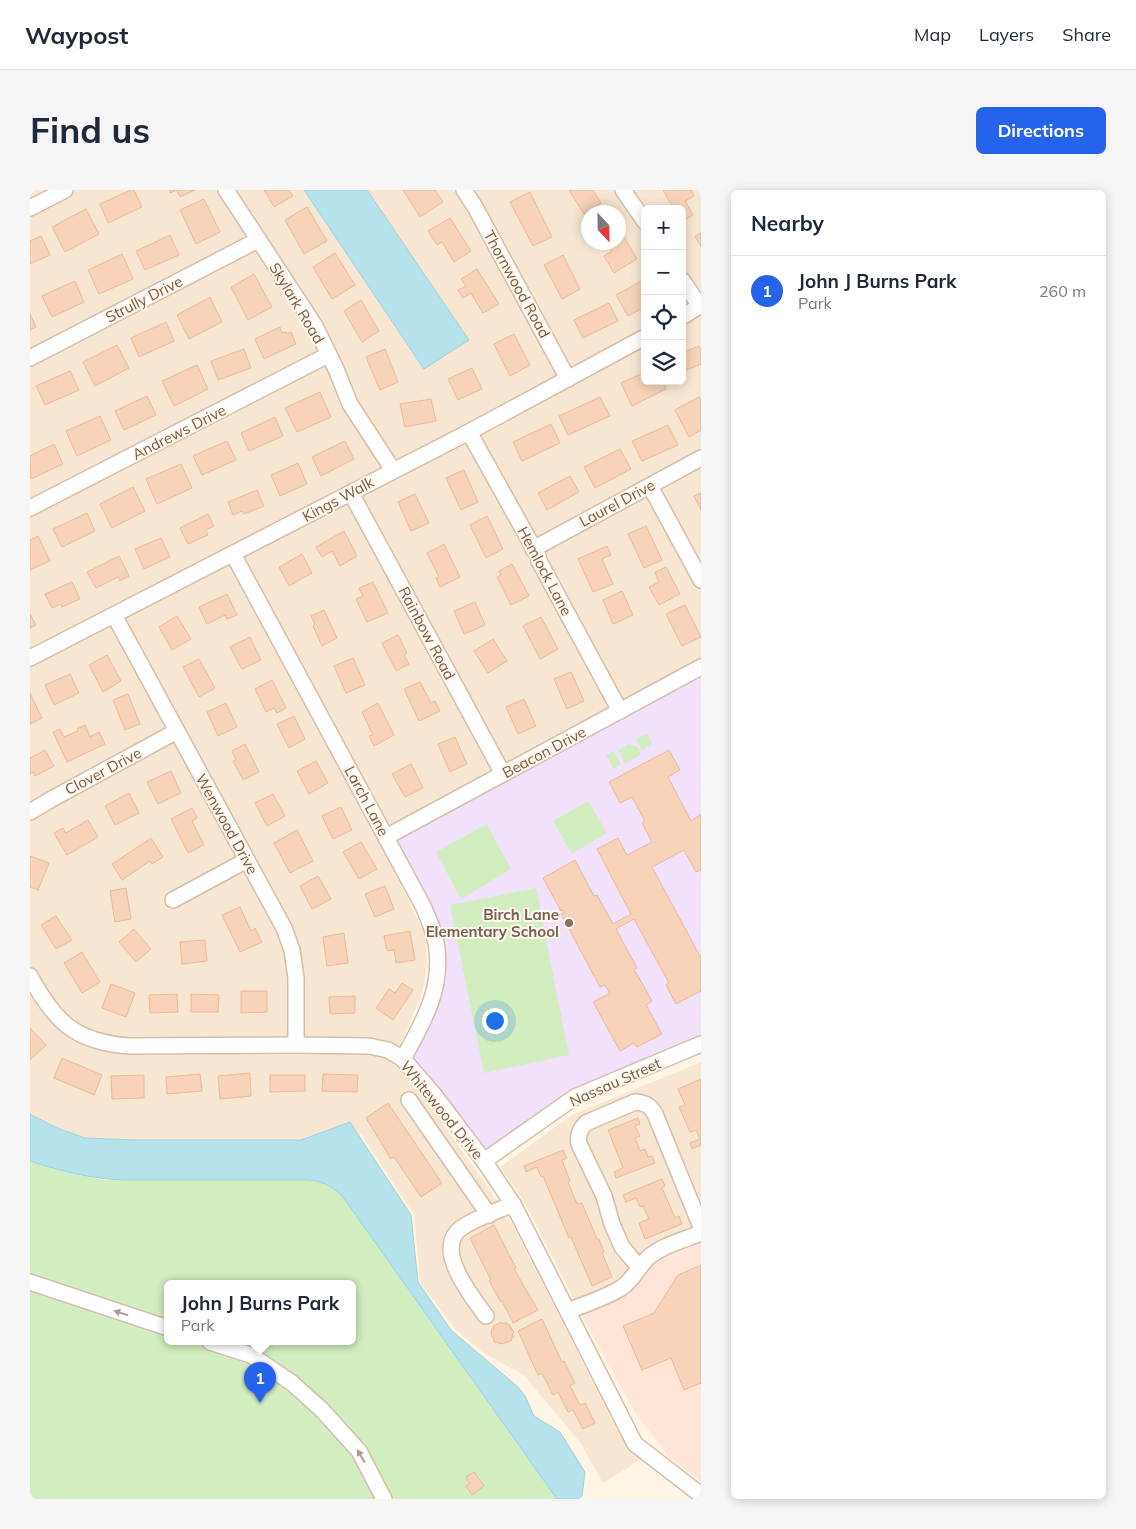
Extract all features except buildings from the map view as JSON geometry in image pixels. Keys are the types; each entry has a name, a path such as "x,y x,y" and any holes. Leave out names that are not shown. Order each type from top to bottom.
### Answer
{"street":[{"path":"30,208 65,190"},
{"name":"Skylark Road","path":"226,190 316,326 350,404 393,470"},
{"name":"Thornwood Road","path":"464,190 568,378"},
{"path":"624,190 641,216"},
{"name":"Strully Drive","path":"30,358 258,240"},
{"path":"686,286 700,306 686,315"},
{"name":"Kings Walk","path":"30,658 469,432 641,339"},
{"name":"Andrews Drive","path":"30,508 328,355"},
{"name":"Hemlock Lane","path":"469,432 538,556 620,711"},
{"name":"Laurel Drive","path":"533,549 701,458"},
{"path":"650,486 701,580"},
{"name":"Rainbow Road","path":"351,492 503,774"},
{"name":"Larch Lane","path":"233,554 423,906 432,928 437,948 438,964 435,993 424,1020 403,1059"},
{"name":"Wenwood Drive","path":"114,615 284,928 292,950 296,978 296,1045"},
{"name":"Beacon Drive","path":"386,837 701,667"},
{"name":"Clover Drive","path":"30,812 177,731"},
{"path":"173,900 247,860"},
{"name":"Whitewood Drive","path":"30,976 44,1001 62,1022 82,1036 110,1044 129,1046 369,1046 388,1050 403,1059 435,1096 513,1204 636,1444 701,1495"},
{"name":"Nassau Street","path":"484,1162 575,1097 701,1044"},
{"path":"409,1100 489,1215"},
{"path":"639,1267 622,1247 612,1224 604,1196 579,1144 578,1138 582,1127 586,1123 635,1102 649,1106 655,1114 701,1227"},
{"path":"486,1316 458,1275 452,1254 453,1241 457,1232 513,1204"},
{"path":"568,1312 622,1288 649,1257 660,1250 701,1232"},
{"path":"30,1282 164,1327"},
{"path":"219,1345 251,1355 292,1383 316,1404 359,1451 384,1499"}],"shaded area":[{"path":"30,190 701,190 701,670 381,844 426,936 427,965 422,994 394,1060 423,1095 509,1218 617,1429 642,1459 603,1483 581,1444 525,1376 482,1352 455,1329 420,1282 414,1215 361,1134 350,1122 301,1140 134,1140 85,1138 57,1128 30,1114"},
{"name":"Birch Lane Elementary School","path":"701,670 701,1041 568,1095 485,1154 410,1055 434,1013 444,985 443,939 431,907 393,837"},
{"path":"701,1062 701,1242 660,1259 641,1289 582,1315 525,1203 500,1167 572,1115"},
{"path":"701,1242 701,1481 671,1459 634,1411 582,1315 641,1289 659,1259"}],"green space":[{"path":"647,733 652,744 642,750 636,739"},
{"path":"629,744 638,747 641,754 625,764 618,750"},
{"path":"614,751 621,764 614,769 606,755"},
{"path":"588,801 607,833 572,854 553,821"},
{"path":"487,824 511,869 461,899 436,852"},
{"path":"536,888 569,1055 484,1073 450,905"},
{"path":"30,1161 66,1172 103,1180 307,1180 331,1187 343,1197 557,1499 30,1499"}],"water":[{"path":"304,190 367,190 469,340 424,369"},
{"path":"30,1114 57,1128 85,1138 134,1140 301,1140 350,1122 411,1215 418,1282 451,1330 518,1387 525,1396 534,1416 560,1432 585,1472 582,1496 578,1499 557,1499 343,1197 335,1190 322,1183 307,1180 124,1180 100,1178 65,1171 30,1161"}],"place":[{"name":"Birch Lane Elementary School","path":"569,923"},
{"name":"John J Burns Park","path":"260,1403"}]}
